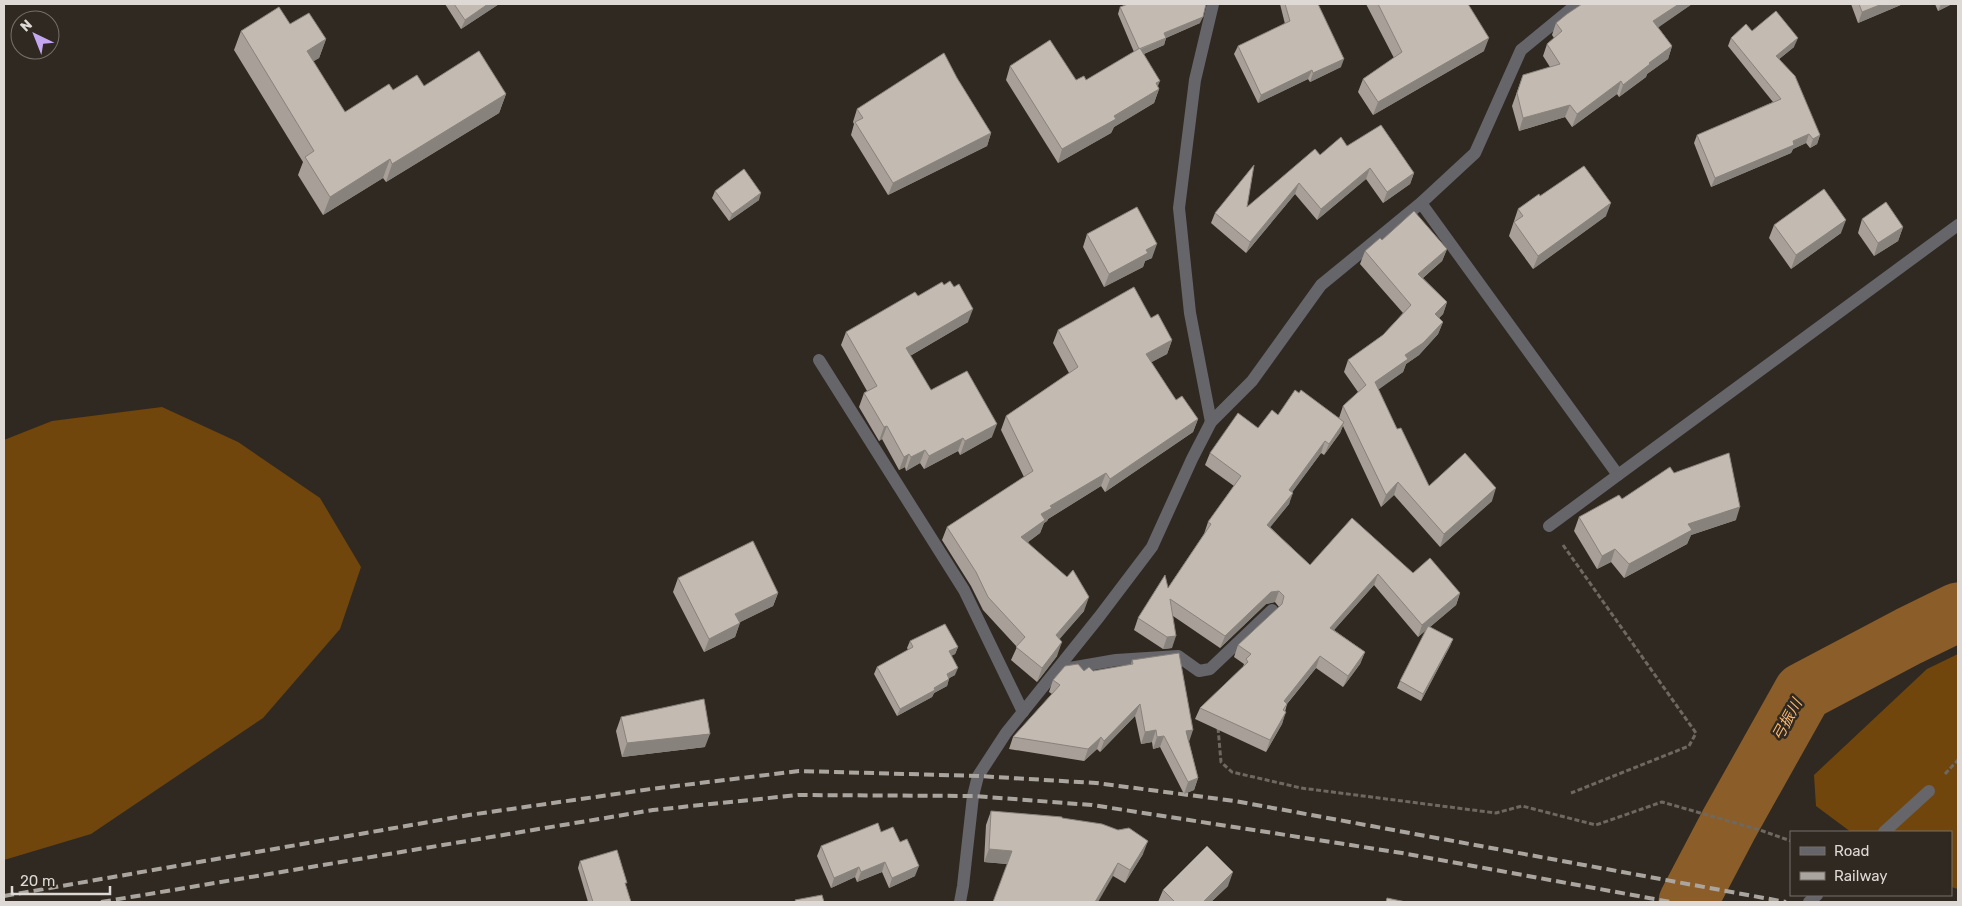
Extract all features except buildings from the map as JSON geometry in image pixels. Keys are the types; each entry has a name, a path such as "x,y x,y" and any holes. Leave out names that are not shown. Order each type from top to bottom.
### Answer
{"street":[{"path":"1211,422 1190,313 1179,208 1194,80 1213,4"},
{"path":"960,902 973,796 978,776 1006,733 1099,617 1152,547 1192,458 1211,422 1252,381 1322,285 1421,203 1475,154 1521,50 1577,4"},
{"path":"1421,203 1618,475"},
{"path":"1550,526 1958,225"},
{"path":"819,360 964,590 1023,712"},
{"path":"1056,670 1116,660 1178,656 1199,671 1210,669 1272,610"},
{"path":"1885,831 1928,791"}],"path":[{"path":"1550,526 1696,732 1689,746 1572,794"},
{"path":"1218,724 1221,762 1232,772 1301,788 1496,813 1522,806 1596,825 1662,802 1760,830 1790,841"}],"shaded area":[{"path":"162,407 238,442 320,498 361,567 340,629 263,718 91,834 4,860 4,440 52,421"},
{"path":"1958,654 1958,889 1952,887 1952,831 1850,831 1816,806 1814,775 1927,669"}],"waterway":[{"name":"弓振川","path":"1688,902 1729,824 1803,692 1958,612"}],"railway":[{"path":"4,896 469,815 651,789 799,771 978,776 1096,783 1235,801 1786,902"},
{"path":"101,902 653,810 798,795 973,796 1092,805 1402,853 1671,902"}]}
